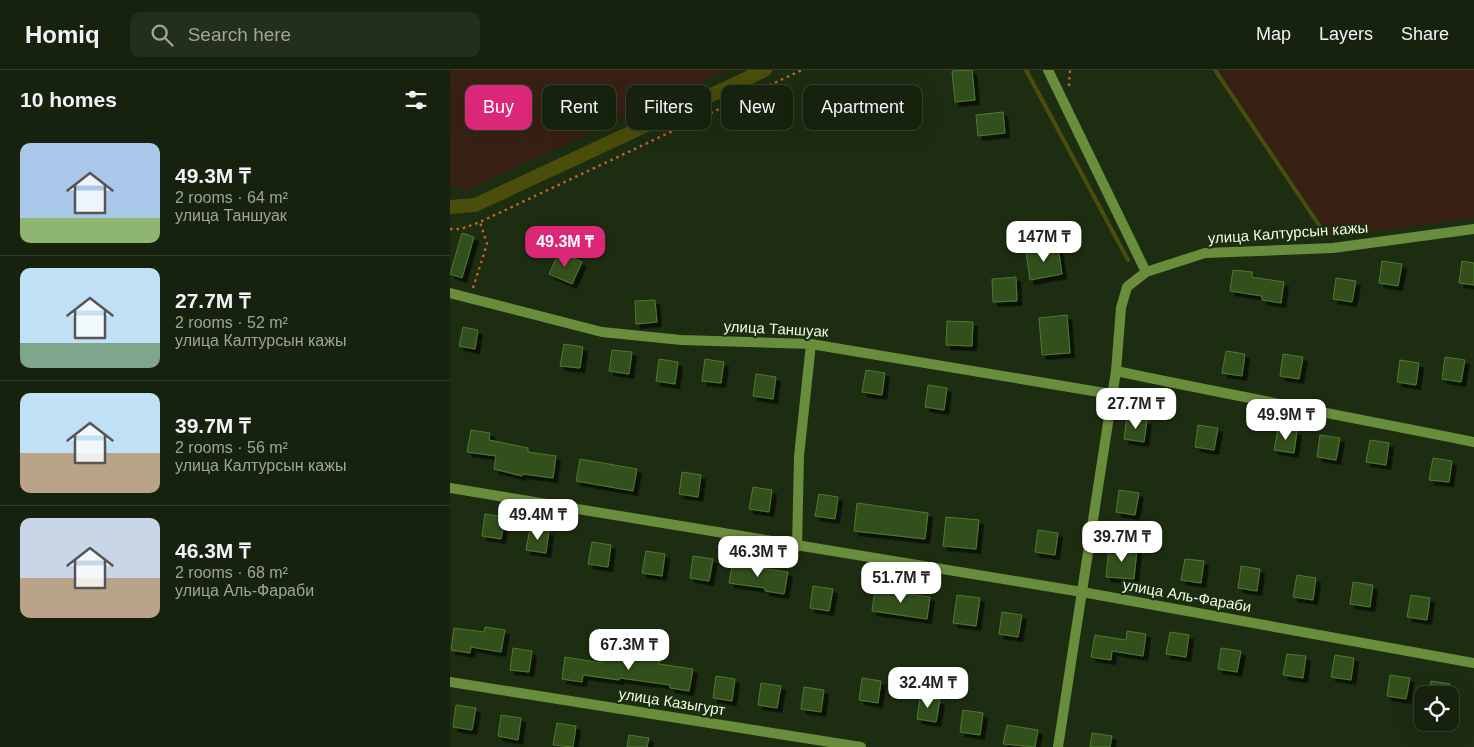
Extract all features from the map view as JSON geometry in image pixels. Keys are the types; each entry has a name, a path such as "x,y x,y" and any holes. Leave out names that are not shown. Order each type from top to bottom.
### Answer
{"street":[{"path":"1048,70 1146,272"},
{"name":"улица Калтурсын кажы","path":"1058,747 1116,371 1121,308 1127,286 1146,272 1206,253 1333,248 1474,229"},
{"name":"улица Таншуак","path":"450,293 602,332 681,340 811,344 1111,394"},
{"path":"797,547 799,456 811,344"},
{"path":"1116,371 1252,400 1474,442"},
{"name":"улица Аль-Фараби","path":"450,488 797,547 1082,592 1474,663"},
{"name":"улица Казыгурт","path":"450,682 861,747"}],"path":[{"path":"450,229 461,229 480,222 802,70"},
{"path":"469,299 488,244 480,222"}],"shaded area":[{"path":"450,70 727,70 694,85 626,85 626,116 616,121 616,85 542,85 542,130 596,130 466,190 450,183"},
{"path":"1219,70 1474,70 1474,218 1331,237"}],"building":[{"path":"972,70 975,100 955,102 952,71"},
{"path":"1003,112 1005,133 978,136 976,115"},
{"path":"462,233 474,237 462,278 450,274"},
{"path":"1058,247 1062,274 1030,280 1026,252"},
{"path":"559,252 582,262 572,284 549,274"},
{"path":"1382,261 1402,264 1398,286 1379,283"},
{"path":"1462,261 1474,263 1474,285 1459,283"},
{"path":"1233,270 1252,272 1252,277 1284,282 1281,303 1262,300 1262,296 1230,291"},
{"path":"1016,277 1017,301 993,302 992,279"},
{"path":"1336,278 1356,281 1352,302 1333,299"},
{"path":"655,300 657,322 636,324 635,301"},
{"path":"1067,315 1070,353 1042,355 1039,318"},
{"path":"947,321 973,322 972,346 946,345"},
{"path":"463,327 478,330 475,349 459,346"},
{"path":"564,344 583,347 580,368 560,366"},
{"path":"612,350 632,352 629,374 609,371"},
{"path":"1226,351 1245,354 1242,376 1222,373"},
{"path":"1283,354 1303,357 1299,379 1280,376"},
{"path":"1445,357 1465,360 1461,382 1442,379"},
{"path":"659,359 678,362 675,384 656,381"},
{"path":"705,359 724,362 721,383 702,381"},
{"path":"1400,360 1419,363 1416,385 1397,382"},
{"path":"866,370 885,373 882,395 862,392"},
{"path":"756,374 776,377 773,399 753,396"},
{"path":"928,385 947,388 944,410 925,407"},
{"path":"1127,417 1147,420 1144,442 1124,439"},
{"path":"1198,425 1218,428 1214,450 1195,447"},
{"path":"1278,429 1297,431 1294,453 1274,450"},
{"path":"471,430 490,433 489,440 528,448 528,452 556,456 553,478 523,474 522,476 494,469 496,456 467,452"},
{"path":"1320,435 1340,438 1336,460 1317,457"},
{"path":"1370,440 1389,443 1386,465 1366,462"},
{"path":"1433,458 1452,461 1449,482 1429,480"},
{"path":"580,459 637,469 633,491 576,481"},
{"path":"682,472 701,475 698,497 679,494"},
{"path":"753,487 772,490 769,512 749,509"},
{"path":"1119,490 1139,493 1135,515 1116,512"},
{"path":"819,494 838,497 835,519 815,516"},
{"path":"857,503 928,513 925,539 854,531"},
{"path":"485,514 505,517 501,539 482,536"},
{"path":"946,517 979,520 976,549 943,546"},
{"path":"530,528 549,531 546,553 526,550"},
{"path":"1038,530 1058,533 1055,555 1035,552"},
{"path":"592,542 611,545 608,567 588,564"},
{"path":"1109,547 1137,549 1134,579 1106,577"},
{"path":"646,551 665,554 662,576 642,573"},
{"path":"693,556 713,559 709,581 690,578"},
{"path":"1185,559 1204,561 1201,583 1181,580"},
{"path":"733,561 752,564 752,567 788,572 784,594 765,591 765,588 729,583"},
{"path":"1241,566 1260,569 1257,591 1238,588"},
{"path":"1297,575 1316,578 1313,600 1293,597"},
{"path":"1353,582 1373,585 1370,607 1350,604"},
{"path":"813,586 833,589 829,611 810,608"},
{"path":"875,590 930,597 927,619 872,611"},
{"path":"957,595 980,598 976,626 953,623"},
{"path":"1411,595 1430,598 1427,620 1407,617"},
{"path":"1002,612 1022,615 1018,637 999,634"},
{"path":"485,627 505,630 501,652 471,647 470,653 451,650 454,628 484,632"},
{"path":"1127,631 1146,634 1143,656 1112,651 1111,660 1091,657 1095,635 1126,640"},
{"path":"1170,632 1189,635 1186,657 1166,654"},
{"path":"513,648 532,651 529,672 510,670"},
{"path":"1221,648 1241,651 1237,672 1218,669"},
{"path":"1287,654 1306,656 1303,678 1283,675"},
{"path":"603,655 660,661 659,664 693,669 689,691 670,688 670,685 620,678 619,680 583,675 582,682 562,679 565,657 602,663"},
{"path":"1335,655 1354,658 1351,680 1331,677"},
{"path":"1390,675 1410,678 1406,699 1387,696"},
{"path":"716,676 735,679 732,701 713,698"},
{"path":"862,678 881,681 878,703 859,700"},
{"path":"1431,681 1450,684 1450,686 1430,686"},
{"path":"761,683 781,686 777,708 758,705"},
{"path":"804,687 824,690 821,712 801,709"},
{"path":"920,697 940,700 936,722 917,719"},
{"path":"456,705 476,708 472,730 453,727"},
{"path":"963,710 983,713 980,735 960,732"},
{"path":"501,715 521,718 518,740 498,736"},
{"path":"557,723 576,726 573,747 553,745"},
{"path":"1007,725 1038,730 1035,747 1003,744"},
{"path":"1092,733 1112,736 1110,747 1090,747"},
{"path":"629,735 649,738 647,747 627,747"}],"waterway":[{"path":"450,207 475,205 765,70"},
{"path":"1026,70 1128,260"},
{"path":"1215,70 1323,231"}]}
